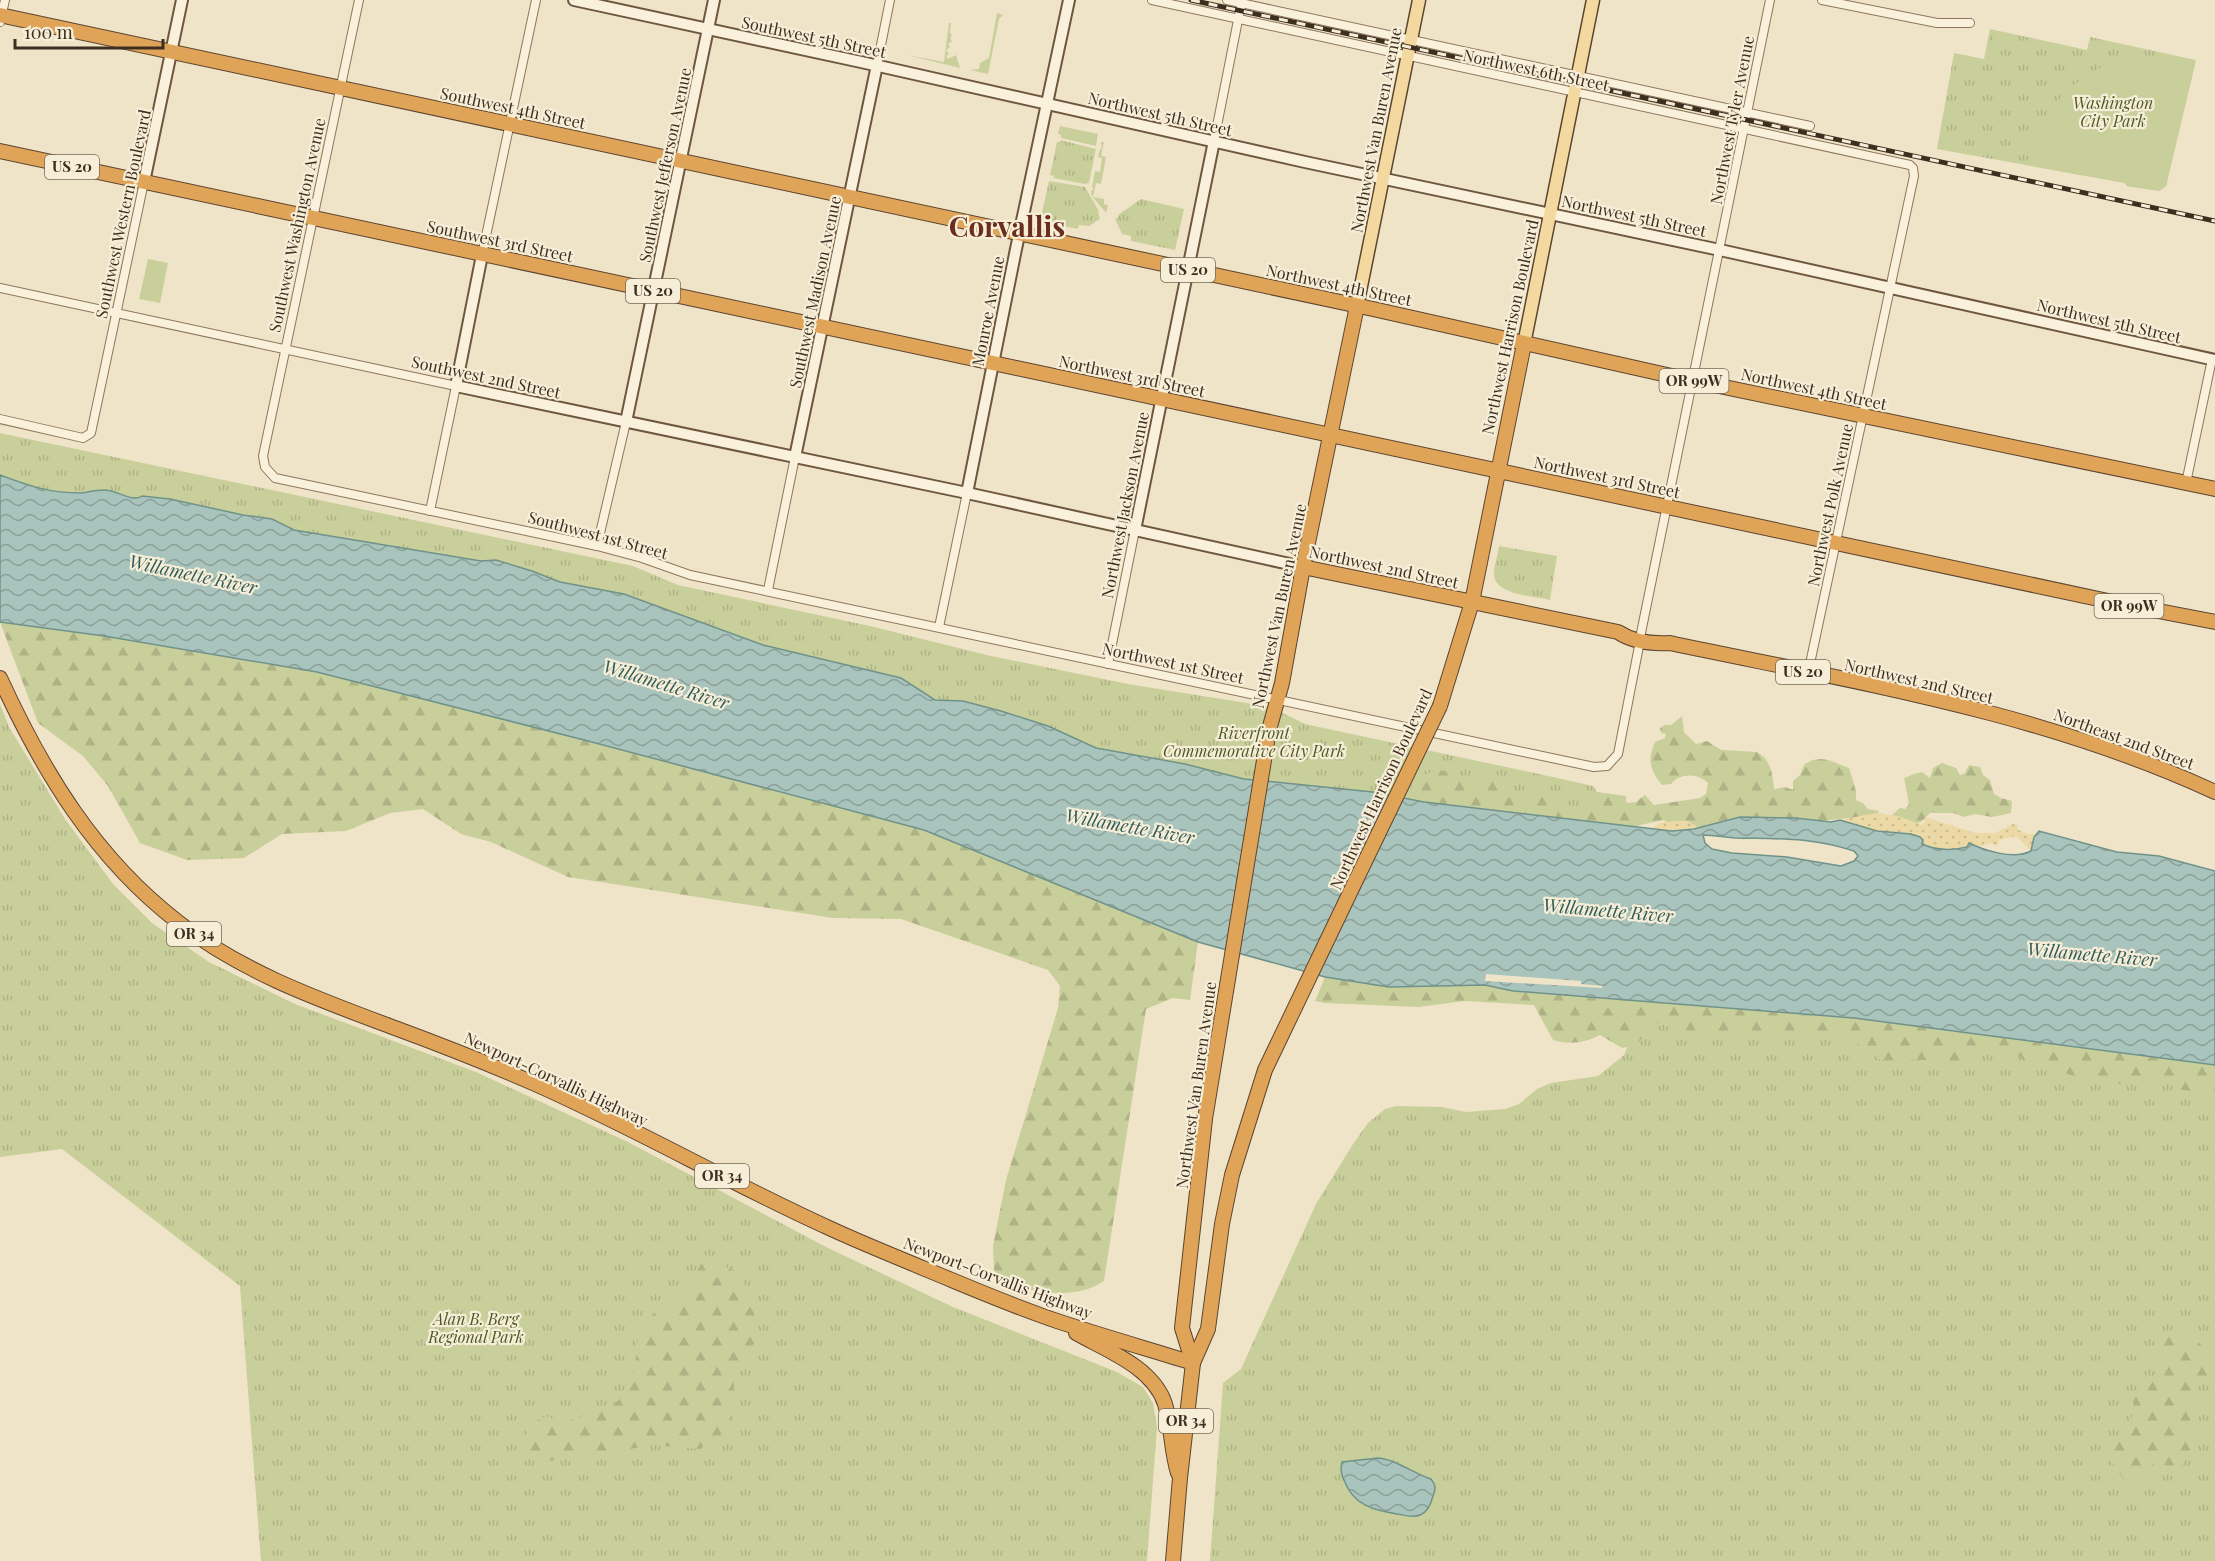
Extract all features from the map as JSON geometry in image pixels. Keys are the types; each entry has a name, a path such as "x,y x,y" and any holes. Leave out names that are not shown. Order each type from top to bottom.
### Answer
{"highway":[{"name":"Southwest 4th Street","path":"0,17 171,51 1020,233"},
{"name":"Southwest 3rd Street","path":"0,151 993,363"},
{"name":"Northwest 4th Street","path":"1020,233 1692,380 2215,489"},
{"name":"Northwest Van Buren Avenue","path":"1193,1364 1182,1328 1204,1119 1269,730 1292,631 1357,306"},
{"name":"Northwest Harrison Boulevard","path":"1193,1364 1208,1329 1222,1224 1232,1175 1265,1070 1440,706 1472,602 1524,344"},
{"name":"Northwest 3rd Street","path":"993,363 1497,472 2215,622"},
{"name":"Northwest 2nd Street","path":"1303,567 1618,632 1627,638 1641,637 1656,644 1670,643 2020,720"},
{"name":"Newport-Corvallis Highway","path":"0,675 7,694 58,789 102,850 150,899 182,926 212,946 269,976 329,1003 475,1058 547,1090 828,1228 1054,1320 1193,1364"},
{"name":"Northeast 2nd Street","path":"2020,720 2119,753 2215,792"},
{"name":"OR 34","path":"1054,1320 1132,1365 1153,1382 1165,1403 1170,1424 1173,1458 1180,1478"},
{"name":"OR 34","path":"1173,1561 1193,1364"}],"main road":[{"name":"Northwest Van Buren Avenue","path":"1357,306 1419,0"},
{"name":"Northwest Harrison Boulevard","path":"1524,344 1593,0"}],"street":[{"path":"0,17 4,0"},
{"name":"Southwest Western Boulevard","path":"0,419 83,438 91,433 182,0"},
{"name":"Southwest Washington Avenue","path":"262,456 359,0"},
{"path":"430,510 536,0"},
{"name":"Southwest 5th Street","path":"574,0 877,65 1047,105"},
{"name":"Southwest Jefferson Avenue","path":"597,546 626,422 714,0"},
{"name":"Southwest Madison Avenue","path":"768,590 890,0"},
{"name":"Monroe Avenue","path":"939,627 1069,0"},
{"name":"Northwest 6th Street","path":"1152,0 1905,163 1912,168"},
{"name":"Northwest 6th Street","path":"1227,0 1810,126"},
{"name":"Northwest Tyler Avenue","path":"1611,763 1618,752 1770,0"},
{"path":"1822,0 1936,23 1970,23"},
{"name":"Northwest Jackson Avenue","path":"1108,664 1242,2"},
{"name":"Northwest 5th Street","path":"1047,105 2214,359"},
{"name":"Northwest Polk Avenue","path":"1808,673 1914,176 1912,168"},
{"name":"Southwest 2nd Street","path":"0,288 967,493"},
{"path":"2186,483 2214,359"},
{"name":"Southwest 1st Street","path":"262,456 269,473 280,480 597,546 642,558 690,575 939,627"},
{"name":"Northwest 2nd Street","path":"967,493 1303,567"},
{"name":"Northwest 1st Street","path":"939,627 1593,766 1603,767 1611,763"}],"green space":[{"path":"997,13 1003,15 999,19 988,74 970,70 979,69 980,63 989,58"},
{"path":"949,23 951,23 952,36 950,38 952,41 948,44 950,47 946,50 949,54 946,56 948,59 956,55 960,68 907,55 944,62"},
{"name":"Washington City Park","path":"1990,29 2087,50 2090,37 2196,60 2166,186 2159,191 2127,186 2125,183 1937,149 1954,53 1984,59"},
{"path":"2140,56 2170,57 2195,64 2166,186 2159,191 2032,166 2037,137 2058,100 2079,80 2092,72 2120,59"},
{"path":"1060,126 1098,134 1096,146 1061,138 1058,134"},
{"path":"1060,140 1096,149 1089,183 1053,178 1054,176 1050,175 1057,142"},
{"path":"1101,142 1104,142 1101,156 1106,157 1101,184 1096,183 1093,197 1104,199 1104,204 1108,205 1106,213 1092,196 1091,191 1094,189 1092,187 1095,171 1100,172 1102,158 1098,157 1102,149"},
{"path":"1049,181 1085,187 1099,211 1100,219 1089,226 1079,225 1078,229 1040,221"},
{"path":"1141,199 1184,209 1175,250 1131,241 1131,236 1122,234 1115,219"},
{"path":"148,259 168,263 160,303 139,299"},
{"name":"Riverfront Commemorative City Park","path":"0,433 633,566 678,585 870,626 991,656 1128,684 1271,707 1305,724 1562,779 1593,786 1597,792 1626,796 1625,825 1424,802 1373,792 1244,779 1185,764 1096,748 1048,726 1001,711 963,701 935,700 901,678 763,645 624,594 560,582 496,560 481,561 294,530 272,519 170,499 143,496 134,498 104,490 81,493 59,492 29,486 0,475"},
{"path":"1499,546 1557,556 1550,600 1516,593 1500,586 1494,574"},
{"path":"0,622 104,636 317,672 924,830 1198,942 1190,1000 1173,998 1146,1009 1104,1281 1081,1291 1044,1292 1006,1285 994,1270 993,1246 1006,1180 1058,1008 1060,986 1048,970 901,919 833,918 568,877 491,842 461,834 423,809 390,813 346,831 282,834 244,858 187,860 140,843 108,786 83,756 38,723"},
{"name":"Alan B. Berg Regional Park","path":"0,704 9,727 65,819 113,884 152,923 209,962 295,1004 476,1072 628,1142 828,1248 953,1307 1117,1372 1143,1387 1153,1403 1157,1427 1147,1561 261,1561 240,1286 62,1149 0,1157"},
{"path":"1682,716 1684,732 1696,744 1707,741 1721,750 1757,752 1766,759 1773,778 1774,789 1785,787 1793,790 1793,781 1800,775 1804,765 1810,761 1826,760 1849,768 1856,791 1856,800 1868,809 1879,811 1876,816 1863,820 1848,818 1707,833 1699,827 1675,826 1663,820 1627,828 1440,805 1425,800 1415,800 1409,795 1413,784 1422,776 1434,771 1445,771 1462,781 1479,778 1504,783 1507,794 1517,792 1531,798 1547,793 1563,805 1573,808 1599,793 1619,796 1628,803 1636,802 1645,795 1654,805 1700,798 1706,794 1708,783 1704,780 1694,776 1684,776 1671,784 1662,785 1651,765 1651,754 1655,742 1665,738 1666,734 1661,733 1660,728 1671,725"},
{"path":"1942,763 1956,768 1960,775 1965,773 1969,765 1980,767 1983,775 1990,780 1994,794 2012,801 2011,813 1992,817 1975,814 1964,817 1953,813 1930,813 1915,825 1892,815 1900,808 1905,809 1909,804 1904,778 1922,772 1930,778 1933,768"},
{"path":"1325,977 1389,987 1485,985 1513,991 1854,1018 2215,1065 2215,1095 2181,1090 2163,1076 2151,1075 2138,1083 2117,1084 2083,1079 2024,1060 2012,1051 1983,1051 1956,1062 1909,1059 1887,1061 1879,1059 1858,1044 1824,1032 1816,1034 1689,1031 1649,1020 1638,1024 1638,1029 1645,1033 1636,1044 1622,1048 1600,1035 1589,1040 1571,1043 1553,1040 1534,1005 1464,1001 1419,1007 1315,1001"},
{"path":"1630,1000 2215,1065 2215,1561 1210,1561 1223,1383 1241,1369 1316,1204 1368,1123 1385,1109 1396,1106 1442,1107 1466,1112 1505,1109 1519,1104 1537,1089 1551,1083 1598,1076 1624,1055 1628,1045"},
{"path":"704,1259 736,1271 754,1300 755,1342 733,1372 735,1404 725,1432 700,1449 652,1445 551,1461 531,1455 523,1439 534,1422 546,1416 564,1423 618,1401 635,1368 638,1334 652,1315 687,1288"},
{"path":"2171,1332 2188,1336 2201,1344 2211,1365 2211,1374 2194,1391 2193,1395 2201,1412 2196,1428 2197,1439 2179,1468 2155,1462 2141,1479 2130,1486 2108,1459 2130,1421 2133,1398 2155,1377 2159,1367 2160,1348"}],"sand":[{"path":"1876,813 1898,816 1922,825 1925,817 1975,833 1995,833 2013,824 2017,825 2018,830 2036,834 2031,851 2016,836 1999,840 1997,846 1991,843 1977,847 1969,843 1967,847 1948,850 1929,848 1902,833 1877,831 1840,820"},
{"path":"1688,821 1699,828 1672,831 1652,828 1660,823"}],"water":[{"name":"Willamette River","path":"0,475 49,490 81,493 104,490 134,498 142,496 170,499 272,519 294,530 481,561 496,560 560,582 624,594 763,645 901,678 935,700 963,701 1001,711 1048,726 1096,748 1185,764 1244,779 1373,792 1424,802 1672,831 1694,829 1740,817 1796,818 1831,822 1840,820 1877,831 1911,834 1920,837 1923,840 1922,844 1932,848 1955,849 1967,847 1969,843 2008,855 2031,851 2034,837 2039,831 2117,852 2159,856 2215,871 2215,1065 1854,1018 1513,991 1485,985 1389,987 1325,977 1198,942 924,830 317,672 104,636 0,622","holes":["1703,835 1809,841 1838,846 1854,851 1858,856 1854,861 1841,866 1787,857 1732,853 1712,849 1705,843"]},
{"path":"1378,1458 1391,1461 1431,1479 1435,1485 1435,1491 1425,1512 1411,1516 1380,1511 1358,1501 1342,1476 1342,1462"}],"pier":[{"path":"1486,974 1581,981 1581,984 1603,986 1602,988 1485,981"}],"railway":[{"path":"1191,0 2215,221"}],"district":[{"name":"Corvallis","path":"1007,227"}]}
